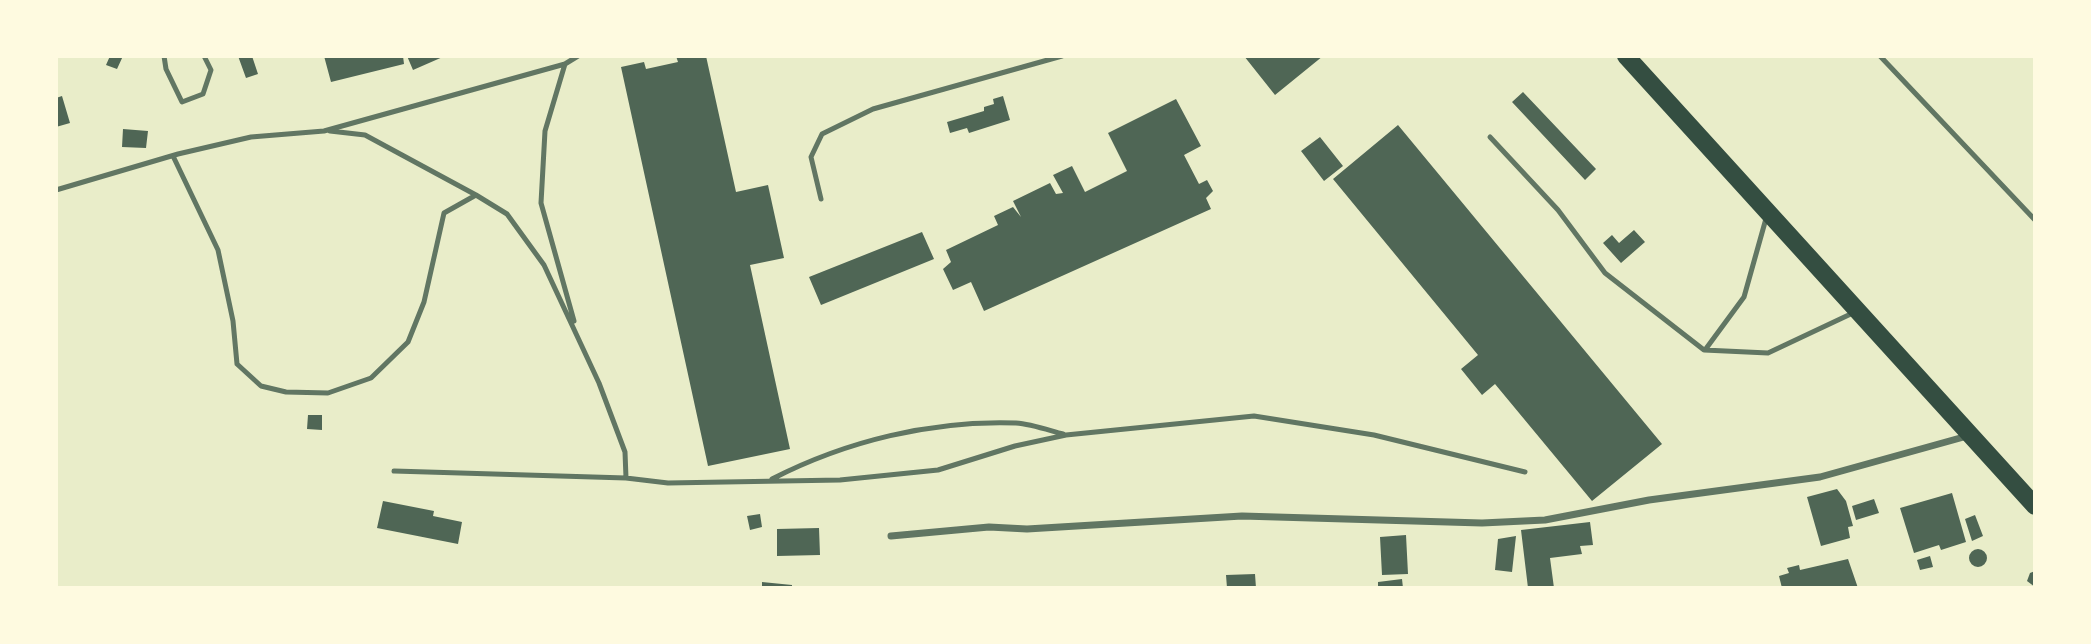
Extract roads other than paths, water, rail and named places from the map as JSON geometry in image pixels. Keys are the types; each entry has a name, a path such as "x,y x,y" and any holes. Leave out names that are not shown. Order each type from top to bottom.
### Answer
{"main road":[{"path":"1626,56 2035,506"}],"street":[{"path":"891,536 989,527 1027,528 1242,516 1482,523 1545,520 1649,500 1820,477 1971,435"}],"lane":[{"path":"164,56 166,69 182,102 204,94 211,70 204,56"},
{"path":"324,131 565,64 578,56"},
{"path":"821,199 811,157 822,134 873,109 1062,56"},
{"path":"1880,56 2035,220"},
{"path":"565,64 545,131 541,203 578,334"},
{"path":"56,190 173,156 251,137 324,131 365,135 507,214 544,265 578,334 625,452 625,478"},
{"path":"1490,137 1558,210 1605,273 1704,350 1768,354 1858,310"},
{"path":"173,156 218,250 233,321 237,364 261,386 286,392 328,393 371,378 408,342 424,302 444,212 476,195"},
{"path":"1704,350 1744,297 1768,212"},
{"path":"394,471 625,478 668,483 840,480 938,470 1015,446 1066,435 1254,416 1374,435 1525,472"},
{"path":"769,480 842,448 892,435 959,425 1018,423 1066,435"}]}
